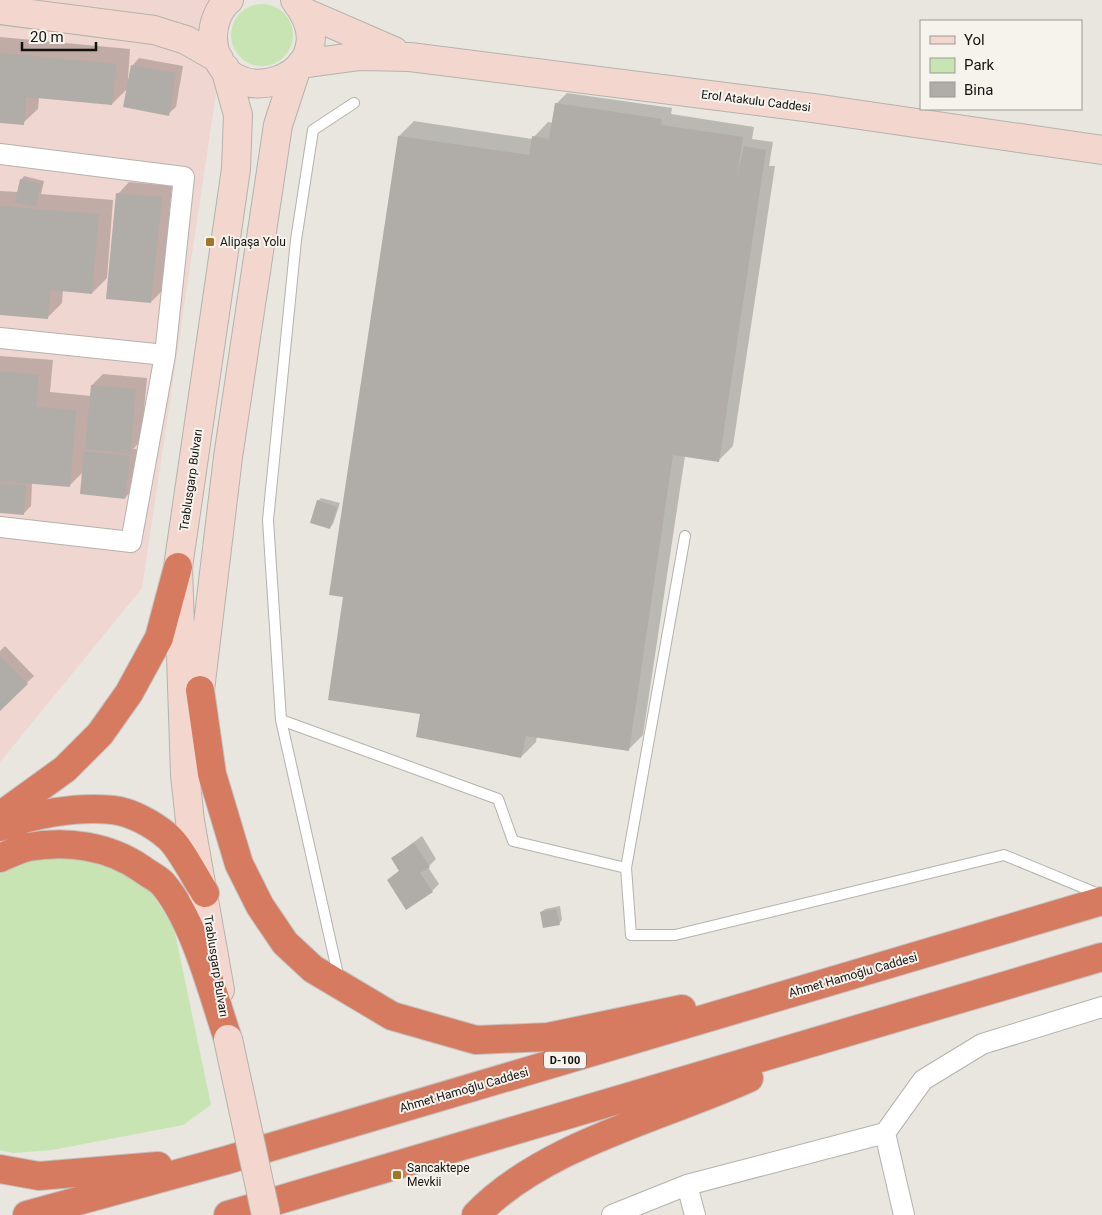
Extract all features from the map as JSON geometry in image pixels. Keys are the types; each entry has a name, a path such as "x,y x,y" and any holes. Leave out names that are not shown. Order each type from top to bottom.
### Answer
{"highway":[{"path":"0,816 65,770 100,734 129,693 159,638 178,567"},
{"path":"200,690 212,774 239,864 260,906 285,943 313,969 392,1016 476,1040 548,1037 623,1020 817,985"},
{"path":"0,827 18,820 60,813 87,809 114,810 141,819 169,836 205,894"},
{"path":"0,858 27,847 62,844 89,847 112,852 163,884 186,923 228,1039"},
{"name":"Ahmet Hamoğlu Caddesi","path":"27,1215 227,1160 1102,901"},
{"path":"232,1214 837,1037 1102,957"},
{"path":"476,1215 495,1195 558,1156 725,1089 837,1037"},
{"path":"0,1169 39,1176 227,1160"}],"main road":[{"name":"Trablusgarp Bulvarı","path":"229,0 217,15 213,30 214,45 238,114 236,169 178,567 186,774 190,821 205,894 228,1039 266,1215"},
{"name":"Trablusgarp Bulvarı","path":"205,894 198,775 200,690 228,457 278,125 299,67 308,52 309,24 299,6"},
{"path":"299,6 410,58"},
{"path":"0,10 154,30 186,40 247,82 260,84 273,83 286,78 299,67 360,56 410,58"},
{"name":"Erol Atakulu Caddesi","path":"410,58 813,108 1102,150"}],"street":[{"path":"0,154 184,177 165,355 131,542 0,527"},
{"path":"0,338 165,355"},
{"path":"612,1215 687,1184 885,1133 924,1080 982,1044 1102,1007"},
{"path":"885,1133 904,1215"},
{"path":"687,1184 695,1215"}],"lane":[{"path":"340,985 281,720 268,520 296,240 313,130 354,103"},
{"path":"685,536 626,868 631,936 675,935 1004,855 1102,895"},
{"path":"281,720 498,799 513,841 626,868"}],"shaded area":[{"path":"0,0 230,0 142,588 0,762"}],"green space":[{"path":"262,4 274,6 284,13 291,23 293,35 291,47 284,57 274,64 262,66 250,64 240,57 233,47 231,35 233,23 240,13 250,6"},
{"path":"18,855 112,861 148,887 174,928 211,1105 183,1125 52,1150 13,1153 0,1150 0,865"}],"building":[{"path":"0,53 116,64 112,105 26,97 24,125 0,123"},
{"path":"131,65 176,73 169,116 123,107"},
{"path":"555,103 662,119 661,125 743,137 737,177 744,146 766,150 719,462 673,455 629,751 526,736 521,758 416,737 420,714 328,700 343,597 329,595 398,136 529,155 532,136 549,139"},
{"path":"20,179 41,184 36,207 15,202"},
{"path":"116,193 162,197 151,303 106,299"},
{"path":"0,206 99,214 92,294 50,290 48,319 0,315"},
{"path":"0,371 39,375 36,407 76,410 70,487 0,481"},
{"path":"91,385 136,389 130,453 85,449"},
{"path":"84,451 130,456 125,499 80,494"},
{"path":"0,484 26,485 24,515 0,513"},
{"path":"317,500 337,507 330,529 310,523"},
{"path":"0,656 28,684 0,711"},
{"path":"414,843 430,867 420,873 433,892 406,910 387,880 399,871 391,858"},
{"path":"556,909 560,925 543,928 540,912"}],"place":[{"name":"Alipaşa Yolu","path":"210,242"},
{"name":"Sancaktepe Mevkii","path":"397,1175"}]}
